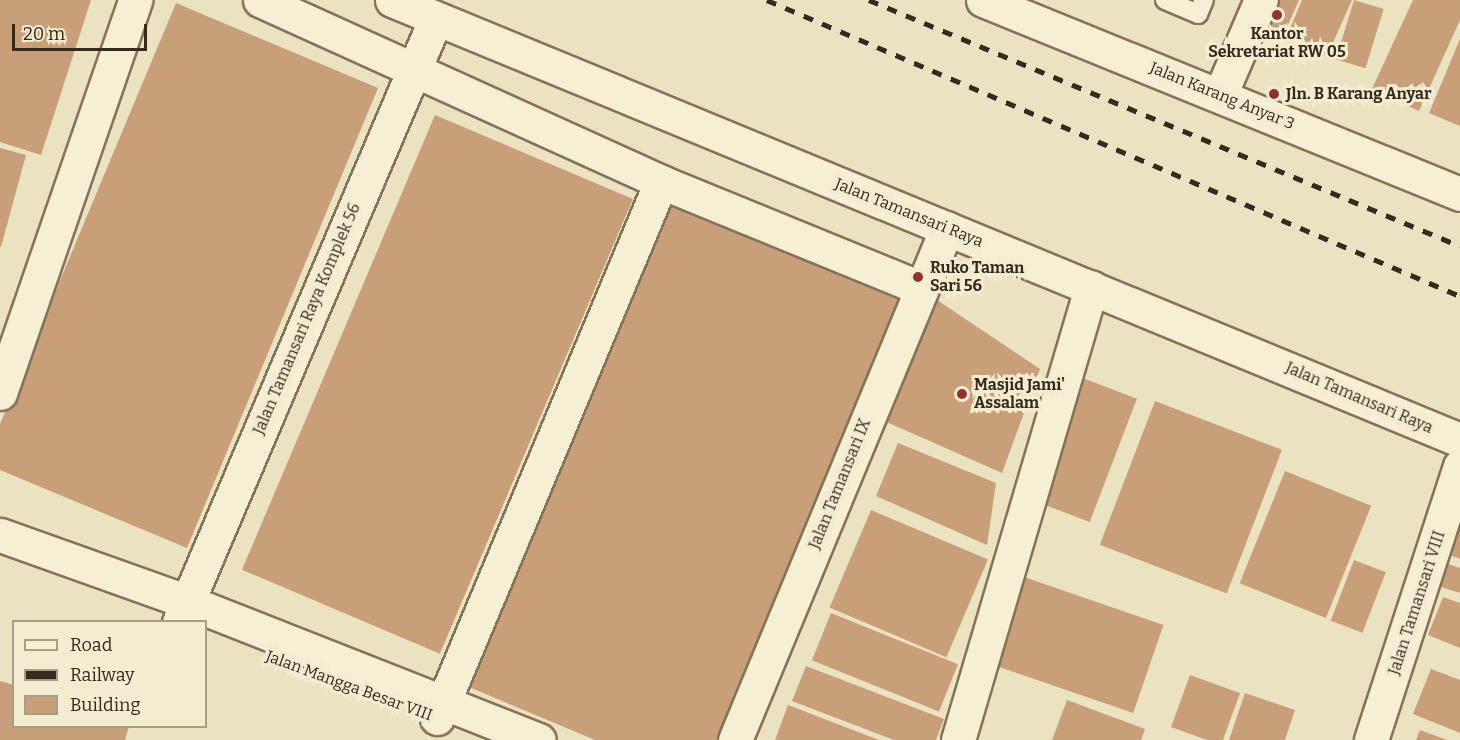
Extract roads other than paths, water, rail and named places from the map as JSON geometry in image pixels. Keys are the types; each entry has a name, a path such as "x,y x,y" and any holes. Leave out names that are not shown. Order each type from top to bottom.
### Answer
{"street":[{"path":"0,393 135,0"},
{"path":"260,0 661,182 921,288"},
{"name":"Jalan Tamansari Raya","path":"392,0 1460,440"},
{"name":"Jalan Karang Anyar 3","path":"983,0 1460,194"},
{"path":"1220,95 1261,0"},
{"name":"Jalan Tamansari Raya Komplek 56","path":"181,615 435,18"},
{"path":"441,710 661,182"},
{"name":"Jalan Tamansari IX","path":"735,740 947,228"},
{"path":"958,740 1091,287"},
{"name":"Jalan Tamansari VIII","path":"1371,740 1460,466"},
{"path":"0,535 181,615"},
{"path":"0,558 181,615"},
{"path":"207,624 441,710 539,740"},
{"name":"Jalan Mangga Besar VIII","path":"207,633 441,710 492,740"}],"lane":[{"path":"1165,0 1198,14 1204,0"}],"railway":[{"path":"767,0 1460,296"},
{"path":"869,0 1460,246"}],"place":[{"name":"Kantor Sekretariat RW 05","path":"1277,15"},
{"name":"Jln. B Karang Anyar","path":"1274,94"},
{"name":"Ruko Taman Sari 56","path":"918,277"},
{"name":"Masjid Jami' Assalam","path":"962,394"}]}
